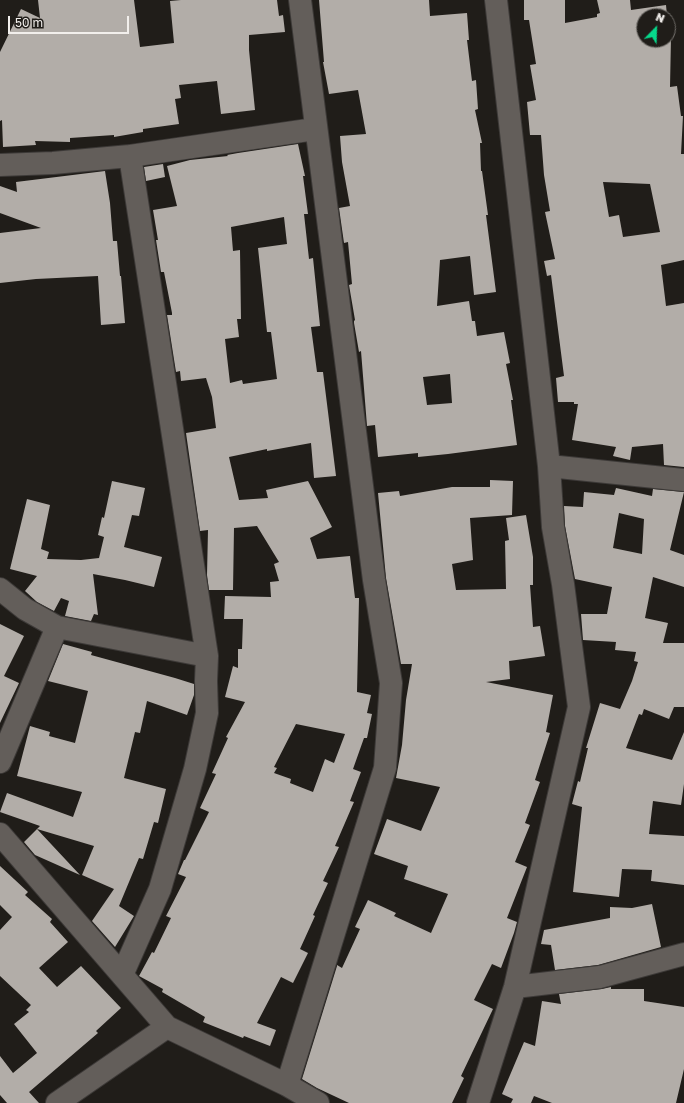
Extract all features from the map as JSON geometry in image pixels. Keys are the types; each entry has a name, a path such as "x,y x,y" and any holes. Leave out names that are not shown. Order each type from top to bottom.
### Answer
{"street":[{"path":"288,1086 385,768 391,683 373,572 300,0"},
{"path":"478,1103 515,987 579,708 563,584 553,527 549,466 496,0"},
{"path":"0,165 53,163 130,156 316,129"},
{"path":"122,975 160,889 195,769 207,713 206,656 130,156"},
{"path":"549,466 684,480"},
{"path":"0,589 24,609 57,627 206,656"},
{"path":"0,762 57,627"},
{"path":"0,834 167,1027 288,1086 318,1103"},
{"path":"515,987 600,977 684,954"},
{"path":"57,1103 167,1027"}],"building":[{"path":"38,0 134,0 140,47 174,43 170,1 277,0 279,16 283,15 285,32 249,35 255,110 221,114 217,81 179,85 181,98 175,99 179,124 143,129 143,132 114,137 114,135 70,138 70,142 35,141 36,145 3,147 2,120 0,121 0,52 21,9 40,18"},
{"path":"319,0 429,0 430,16 467,13 469,40 467,40 472,81 476,80 478,109 475,110 482,143 480,143 481,171 488,215 486,215 496,292 474,295 470,256 440,260 437,306 469,301 472,321 475,321 477,336 504,332 510,363 506,364 513,400 511,400 517,445 418,457 418,453 378,457 375,425 367,426 361,351 359,352 349,285 352,284 348,242 344,243 339,208 350,206 342,162 340,136 366,134 358,90 329,94 324,62","holes":["450,374 452,403 427,405 423,377"]},
{"path":"524,0 565,0 565,23 597,17 597,14 600,13 597,0 630,0 631,10 636,9 636,48 671,48 670,87 677,86 681,116 683,116 681,154 684,154 684,260 661,265 666,306 684,303 684,467 664,465 663,444 632,447 630,460 613,456 616,447 572,440 578,404 574,404 574,402 558,402 556,378 564,376 551,275 547,276 544,261 555,259 545,212 550,211 544,175 541,135 530,135 527,102 536,100 530,65 536,64 529,20 524,20","holes":["603,182 650,184 660,232 623,237 619,215 609,217"]},
{"path":"666,5 666,8 645,8"},
{"path":"298,144 305,176 303,176 308,214 304,214 309,259 313,258 320,326 311,327 317,372 323,372 336,476 314,478 311,443 267,451 267,449 229,457 239,500 268,498 266,490 308,481 332,527 310,538 317,559 350,556 355,598 359,598 357,692 371,695 367,713 372,714 367,738 364,738 353,769 361,772 350,801 354,802 335,846 339,847 323,881 328,883 313,915 315,916 300,949 308,953 293,983 281,977 257,1023 276,1030 270,1046 244,1036 243,1038 203,1022 205,1017 162,992 163,989 139,976 152,952 154,953 171,918 166,916 186,877 178,874 209,812 200,808 216,774 212,773 228,738 226,737 245,702 225,697 233,666 238,668 238,649 242,649 243,619 224,619 225,596 271,597 270,582 279,581 274,564 279,562 257,526 234,528 233,590 209,590 207,575 208,530 200,531 186,433 216,428 212,397 206,378 181,381 180,371 176,372 167,315 172,315 172,313 164,272 161,272 153,210 177,206 167,166 190,160 228,156 227,155","holes":["284,217 287,244 258,248 267,332 271,332 277,379 243,384 242,380 230,383 225,339 239,337 237,319 241,319 240,250 233,251 231,227","296,724 345,734 334,763 325,759 313,792 290,783 291,779 274,773 277,768 274,767"]},
{"path":"163,164 165,177 146,181 144,167"},
{"path":"105,171 110,203 113,241 117,241 125,323 101,325 98,276 36,279 0,283 0,233 41,228 0,213 0,186 17,192 16,182"},
{"path":"490,480 513,481 512,515 470,518 473,560 452,564 456,590 506,589 505,541 509,540 506,518 526,515 533,557 533,585 530,585 533,627 540,626 545,656 509,661 510,679 486,682 553,695 546,732 550,733 535,780 540,782 525,823 530,825 515,862 527,867 507,918 517,922 501,968 492,964 474,1000 493,1009 461,1076 464,1078 452,1103 349,1103 302,1079 337,965 342,968 360,929 355,927 368,900 396,913 394,916 431,933 448,894 404,879 408,866 374,854 387,819 421,831 440,787 396,778 402,745 406,700 412,664 401,664 386,578 378,493 399,491 400,496 452,487 490,487"},
{"path":"112,481 145,488 139,516 132,515 124,547 162,557 154,587 93,574 98,615 94,614 91,621 65,616 69,601 61,598 54,611 37,602 25,591 37,576 10,569 27,499 50,505 41,549 49,552 47,559 81,560 99,558 104,537 98,535 102,517 104,518"},
{"path":"616,488 652,496 653,489 684,492 670,550 684,555 684,587 653,577 645,618 668,623 663,643 684,643 684,707 674,707 669,719 644,709 642,715 639,714 626,748 672,760 684,732 684,784 681,805 653,801 649,834 684,836 684,885 651,881 652,870 622,869 619,897 573,892 582,807 572,804 578,781 580,782 588,748 586,748 600,703 620,709 638,662 634,661 636,652 615,650 616,642 583,640 581,614 607,614 612,587 575,579 565,526 564,506 583,507 584,492 614,495","holes":["619,513 644,519 642,554 613,548"]},
{"path":"0,624 24,636 4,676 19,683 0,723"},
{"path":"63,644 92,652 91,655 194,684 194,695 187,715 147,701 140,733 135,732 124,778 166,789 158,823 154,822 143,859 139,858 119,906 134,916 115,947 92,921 114,889 82,875 94,846 37,829 40,826 0,812 7,793 73,817 82,792 17,776 30,726 50,732 49,736 75,743 88,691 48,681"},
{"path":"37,829 80,875 35,855 24,842"},
{"path":"0,866 28,892 25,895 52,919 50,922 68,942 39,968 57,987 81,966 121,1008 96,1031 98,1033 29,1092 39,1103 7,1103 0,1095 0,1056 13,1073 37,1053 14,1024 29,1012 26,1010 31,1005 0,976 0,930 12,917 0,905"},
{"path":"652,904 661,947 598,965 555,970 551,945 541,944 544,930 610,918 610,907 632,908"},
{"path":"611,987 611,989 644,989 644,1001 684,1007 684,1069 676,1103 552,1103 534,1096 531,1103 511,1103 513,1099 502,1094 524,1042 535,1046 542,1001 561,1004 559,994"}]}
